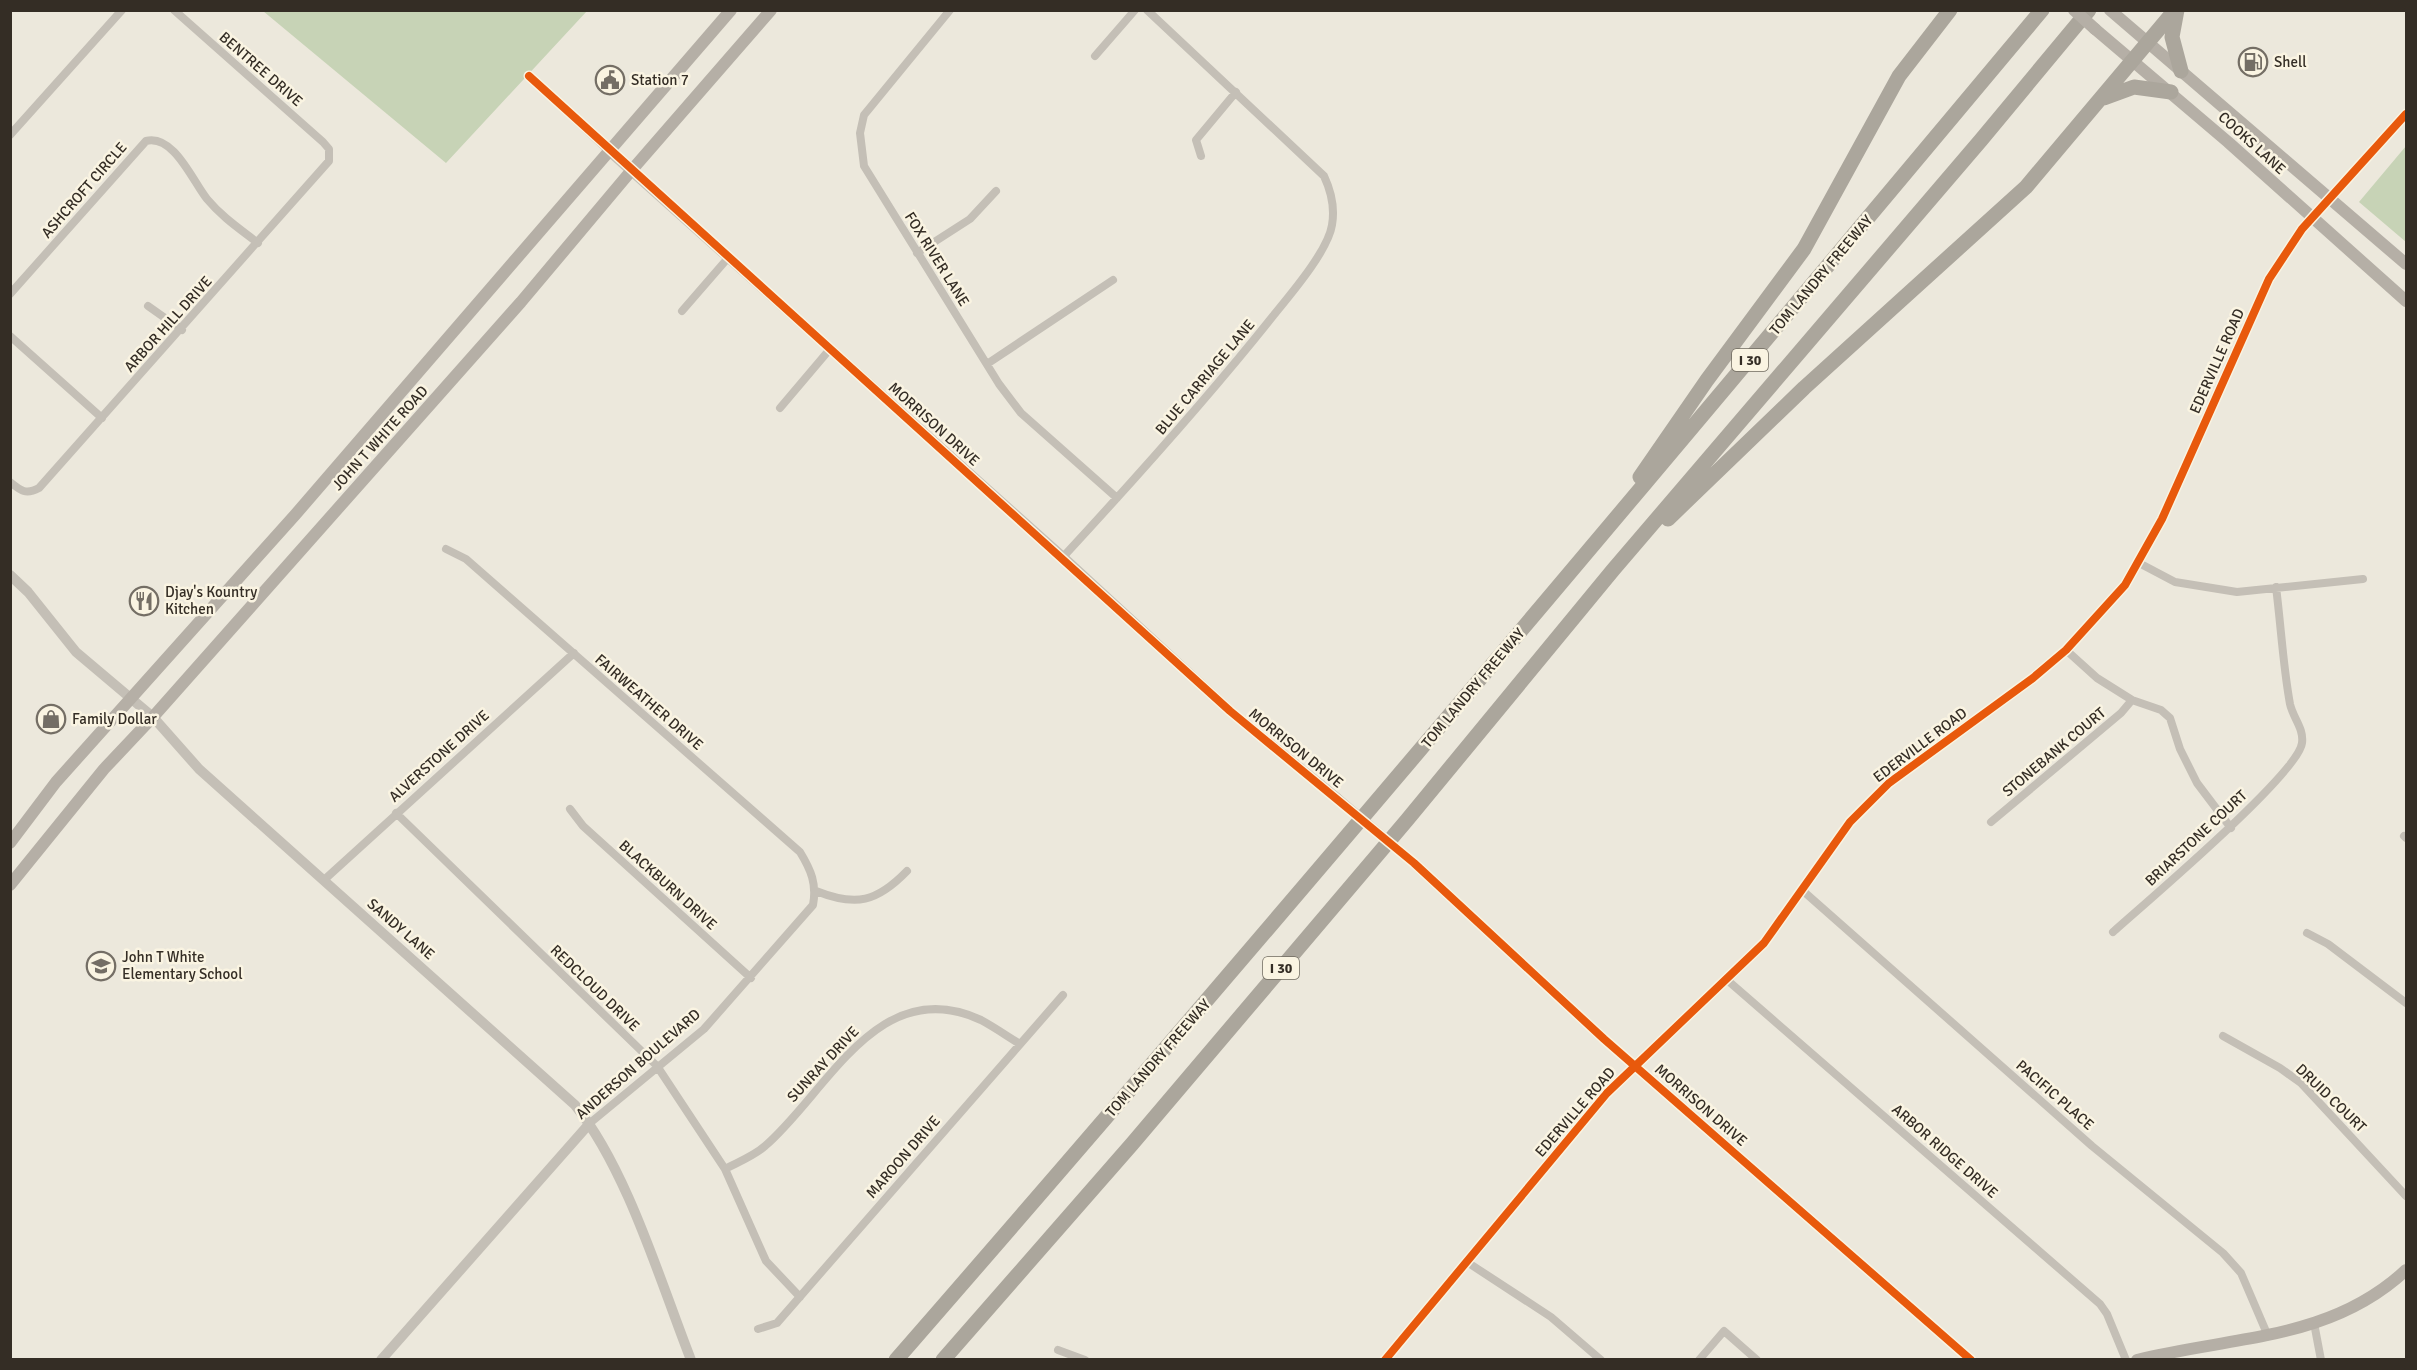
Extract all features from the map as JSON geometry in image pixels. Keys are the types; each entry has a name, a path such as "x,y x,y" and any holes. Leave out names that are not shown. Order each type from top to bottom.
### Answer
{"highway":[{"path":"1588,553 1707,380 1804,249 1899,76 1950,10"},
{"name":"TOM LANDRY FREEWAY","path":"896,1359 1140,1080 1588,553 2042,10"},
{"name":"I 30","path":"943,1359 1132,1144 1347,891 1613,570 1982,140 2089,10"},
{"path":"1613,570 1804,388 2026,187 2176,10"},
{"path":"2176,10 2172,37 2181,71"},
{"path":"2102,99 2134,87 2171,92"}],"main road":[{"name":"JOHN T WHITE ROAD","path":"10,843 56,782 486,295 731,10"},
{"name":"JOHN T WHITE ROAD","path":"12,880 104,769 153,717 521,302 771,10"},
{"name":"COOKS LANE","path":"2074,10 2171,92 2406,302"},
{"name":"COOKS LANE","path":"2110,10 2406,264"},
{"path":"2137,1359 2268,1336 2314,1323 2362,1302 2388,1287 2406,1270"}],"street":[{"path":"10,135 122,10"},
{"name":"BENTREE DRIVE","path":"174,10 329,149"},
{"name":"FOX RIVER LANE","path":"950,10 864,115 860,133 864,166 987,364 1021,413 1118,498"},
{"path":"1095,56 1135,10"},
{"path":"1147,10 1236,93 1196,140 1200,156"},
{"path":"529,76 609,151"},
{"name":"BLUE CARRIAGE LANE","path":"1063,557 1118,498 1239,359 1310,270 1332,226 1331,196 1324,176 1236,93"},
{"name":"EDERVILLE ROAD","path":"1385,1359 1607,1093 1764,943 1850,822 1888,783 2033,678 2066,650 2125,585 2139,563 2259,297 2290,246 2406,114"},
{"name":"ASHCROFT CIRCLE","path":"10,294 146,141 161,142 184,163 208,200 227,219 258,243"},
{"name":"ARBOR HILL DRIVE","path":"10,482 21,492 31,492 39,488 182,330 329,161 329,149"},
{"name":"MORRISON DRIVE","path":"609,151 1063,557 1230,711 1414,863 1635,1064 1971,1359"},
{"path":"917,253 970,219 996,191"},
{"path":"682,311 728,258"},
{"path":"987,364 1113,280"},
{"path":"148,306 182,330"},
{"path":"10,336 102,418"},
{"path":"780,408 830,350"},
{"name":"FAIRWEATHER DRIVE","path":"446,549 466,559 800,852 811,870 816,891"},
{"path":"2139,563 2175,582 2237,592 2276,586 2363,579"},
{"name":"SANDY LANE","path":"10,575 28,592 76,652 153,717 199,769 563,1092 590,1123 625,1191 691,1359"},
{"name":"BRIARSTONE COURT","path":"2113,932 2231,828 2288,766 2302,746 2302,732 2290,707 2276,586"},
{"path":"2066,650 2097,678 2132,700 2161,710 2170,718 2197,783 2231,828"},
{"name":"ALVERSTONE DRIVE","path":"324,880 574,653"},
{"name":"STONEBANK COURT","path":"1991,822 2121,713 2132,700"},
{"name":"BLACKBURN DRIVE","path":"570,809 583,826 751,978"},
{"name":"REDCLOUD DRIVE","path":"396,813 657,1066 725,1169 766,1261 800,1297"},
{"path":"816,891 840,900 865,900 889,889 906,871"},
{"name":"PACIFIC PLACE","path":"1802,890 2092,1146 2223,1253 2241,1273 2268,1336"},
{"name":"ANDERSON BOULEVARD","path":"381,1359 590,1123 704,1029 813,905 816,891"},
{"path":"2307,933 2328,944 2406,1003"},
{"name":"ARBOR RIDGE DRIVE","path":"1726,979 2100,1304 2107,1314 2126,1359"},
{"name":"MAROON DRIVE","path":"758,1329 777,1323 1063,995"},
{"name":"SUNRAY DRIVE","path":"725,1169 764,1147 863,1037 892,1019 929,1010 956,1012 980,1020 1020,1044"},
{"name":"DRUID COURT","path":"2223,1036 2280,1068 2301,1083 2406,1196"},
{"path":"1467,1262 1551,1317 1601,1359"},
{"path":"2314,1323 2321,1359"},
{"path":"1699,1359 1724,1330 1757,1359"},
{"path":"1058,1350 1085,1359"}],"green space":[{"path":"263,11 587,11 446,163"},
{"path":"2406,146 2406,242 2359,202"}],"cycle path":[{"path":"529,76 1230,711 1414,863 1604,1039 1971,1360"},
{"path":"1385,1360 1607,1093 1764,943 1850,822 1889,783 2033,678 2066,650 2125,585 2162,519 2269,279 2302,229 2406,114"}],"place":[{"name":"Shell","path":"2253,62"},
{"name":"Station 7","path":"610,80"},
{"name":"Djay's Kountry Kitchen","path":"144,601"},
{"name":"Family Dollar","path":"51,719"},
{"name":"John T White Elementary School","path":"101,966"}]}
